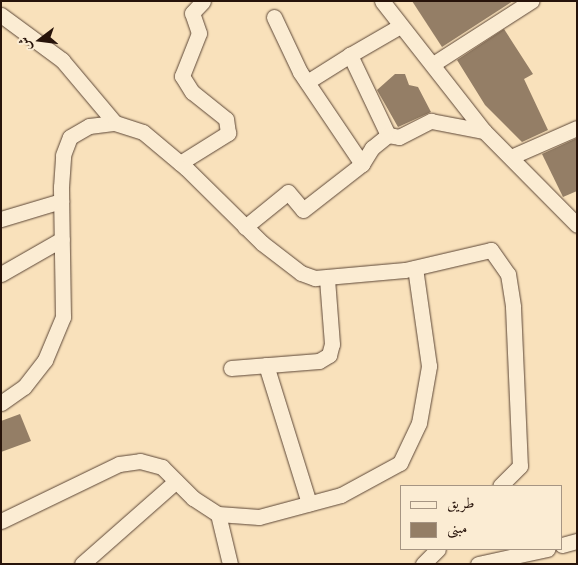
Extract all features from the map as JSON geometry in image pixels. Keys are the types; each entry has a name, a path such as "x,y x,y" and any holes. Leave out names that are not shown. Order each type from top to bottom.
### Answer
{"street":[{"path":"180,163 228,133 226,119 192,92 182,76 199,33 192,13 203,1"},
{"path":"382,1 484,130 513,156 577,226"},
{"path":"433,64 532,1"},
{"path":"1,15 62,60 115,123"},
{"path":"274,17 307,82 362,164"},
{"path":"307,82 400,26"},
{"path":"350,55 388,135"},
{"path":"245,226 288,192 303,210 362,164 372,148 388,135 399,137 431,121 484,130"},
{"path":"1,403 24,387 45,360 64,317 61,201 63,155 70,137 89,126 115,123 143,132 180,163 245,226 301,273 327,279 415,268 491,250 508,274 520,466 501,485"},
{"path":"513,156 577,128"},
{"path":"1,219 61,201"},
{"path":"1,274 62,239"},
{"path":"1,521 119,464 140,461 162,467 218,514 259,516 341,495 400,463 419,423 429,366 415,268"},
{"path":"231,368 319,361 329,355 332,344 327,279"},
{"path":"266,365 309,503"},
{"path":"82,564 176,480"},
{"path":"218,514 230,564"},
{"path":"563,545 577,541"},
{"path":"423,564 437,550"},
{"path":"478,564 542,550"},
{"path":"547,550 549,564"}],"building":[{"path":"412,1 513,1 442,47"},
{"path":"504,29 533,74 524,79 548,130 522,142 485,105 457,60"},
{"path":"395,74 405,74 409,85 418,87 431,112 398,127 377,90"},
{"path":"577,138 577,191 563,197 542,154"},
{"path":"20,414 31,441 1,452 1,421"}]}
